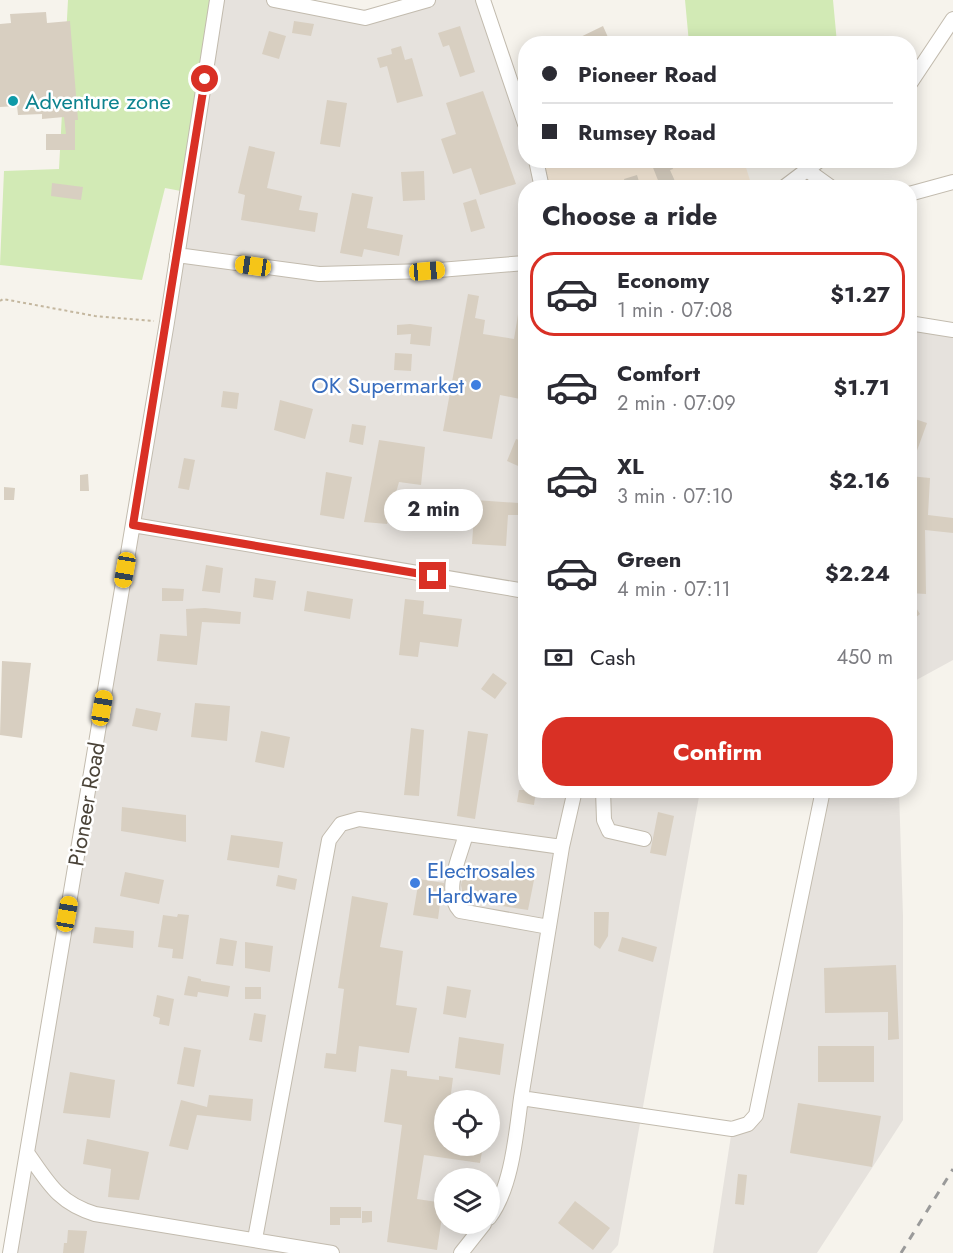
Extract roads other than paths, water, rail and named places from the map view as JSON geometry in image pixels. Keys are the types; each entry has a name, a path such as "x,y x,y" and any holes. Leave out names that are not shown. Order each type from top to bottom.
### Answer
{"street":[{"name":"Pioneer Road","path":"10,1253 167,322 217,0"},
{"path":"274,0 365,18 428,0"},
{"path":"483,0 518,103"},
{"path":"917,73 953,19"},
{"path":"794,180 810,168"},
{"path":"807,170 821,180"},
{"path":"917,192 953,182"},
{"path":"177,255 319,274 427,271 518,264"},
{"path":"917,324 953,330"},
{"path":"133,525 518,590"},
{"path":"500,1195 511,1162 562,847 573,798"},
{"path":"603,798 604,820 609,831 644,839"},
{"path":"521,1098 732,1129 748,1125 756,1115 821,798"},
{"path":"255,1239 329,840 342,824 359,819 562,847"},
{"path":"466,834 451,892 454,904 460,911 549,927"},
{"path":"28,1154 60,1198 75,1208 95,1214 332,1253"},
{"path":"461,1253 476,1234"}],"railway":[{"path":"901,1253 953,1169"}],"place":[{"name":"Adventure zone","path":"13,101"},
{"name":"OK Supermarket","path":"476,385"},
{"name":"Electrosales Hardware","path":"415,883"}]}
